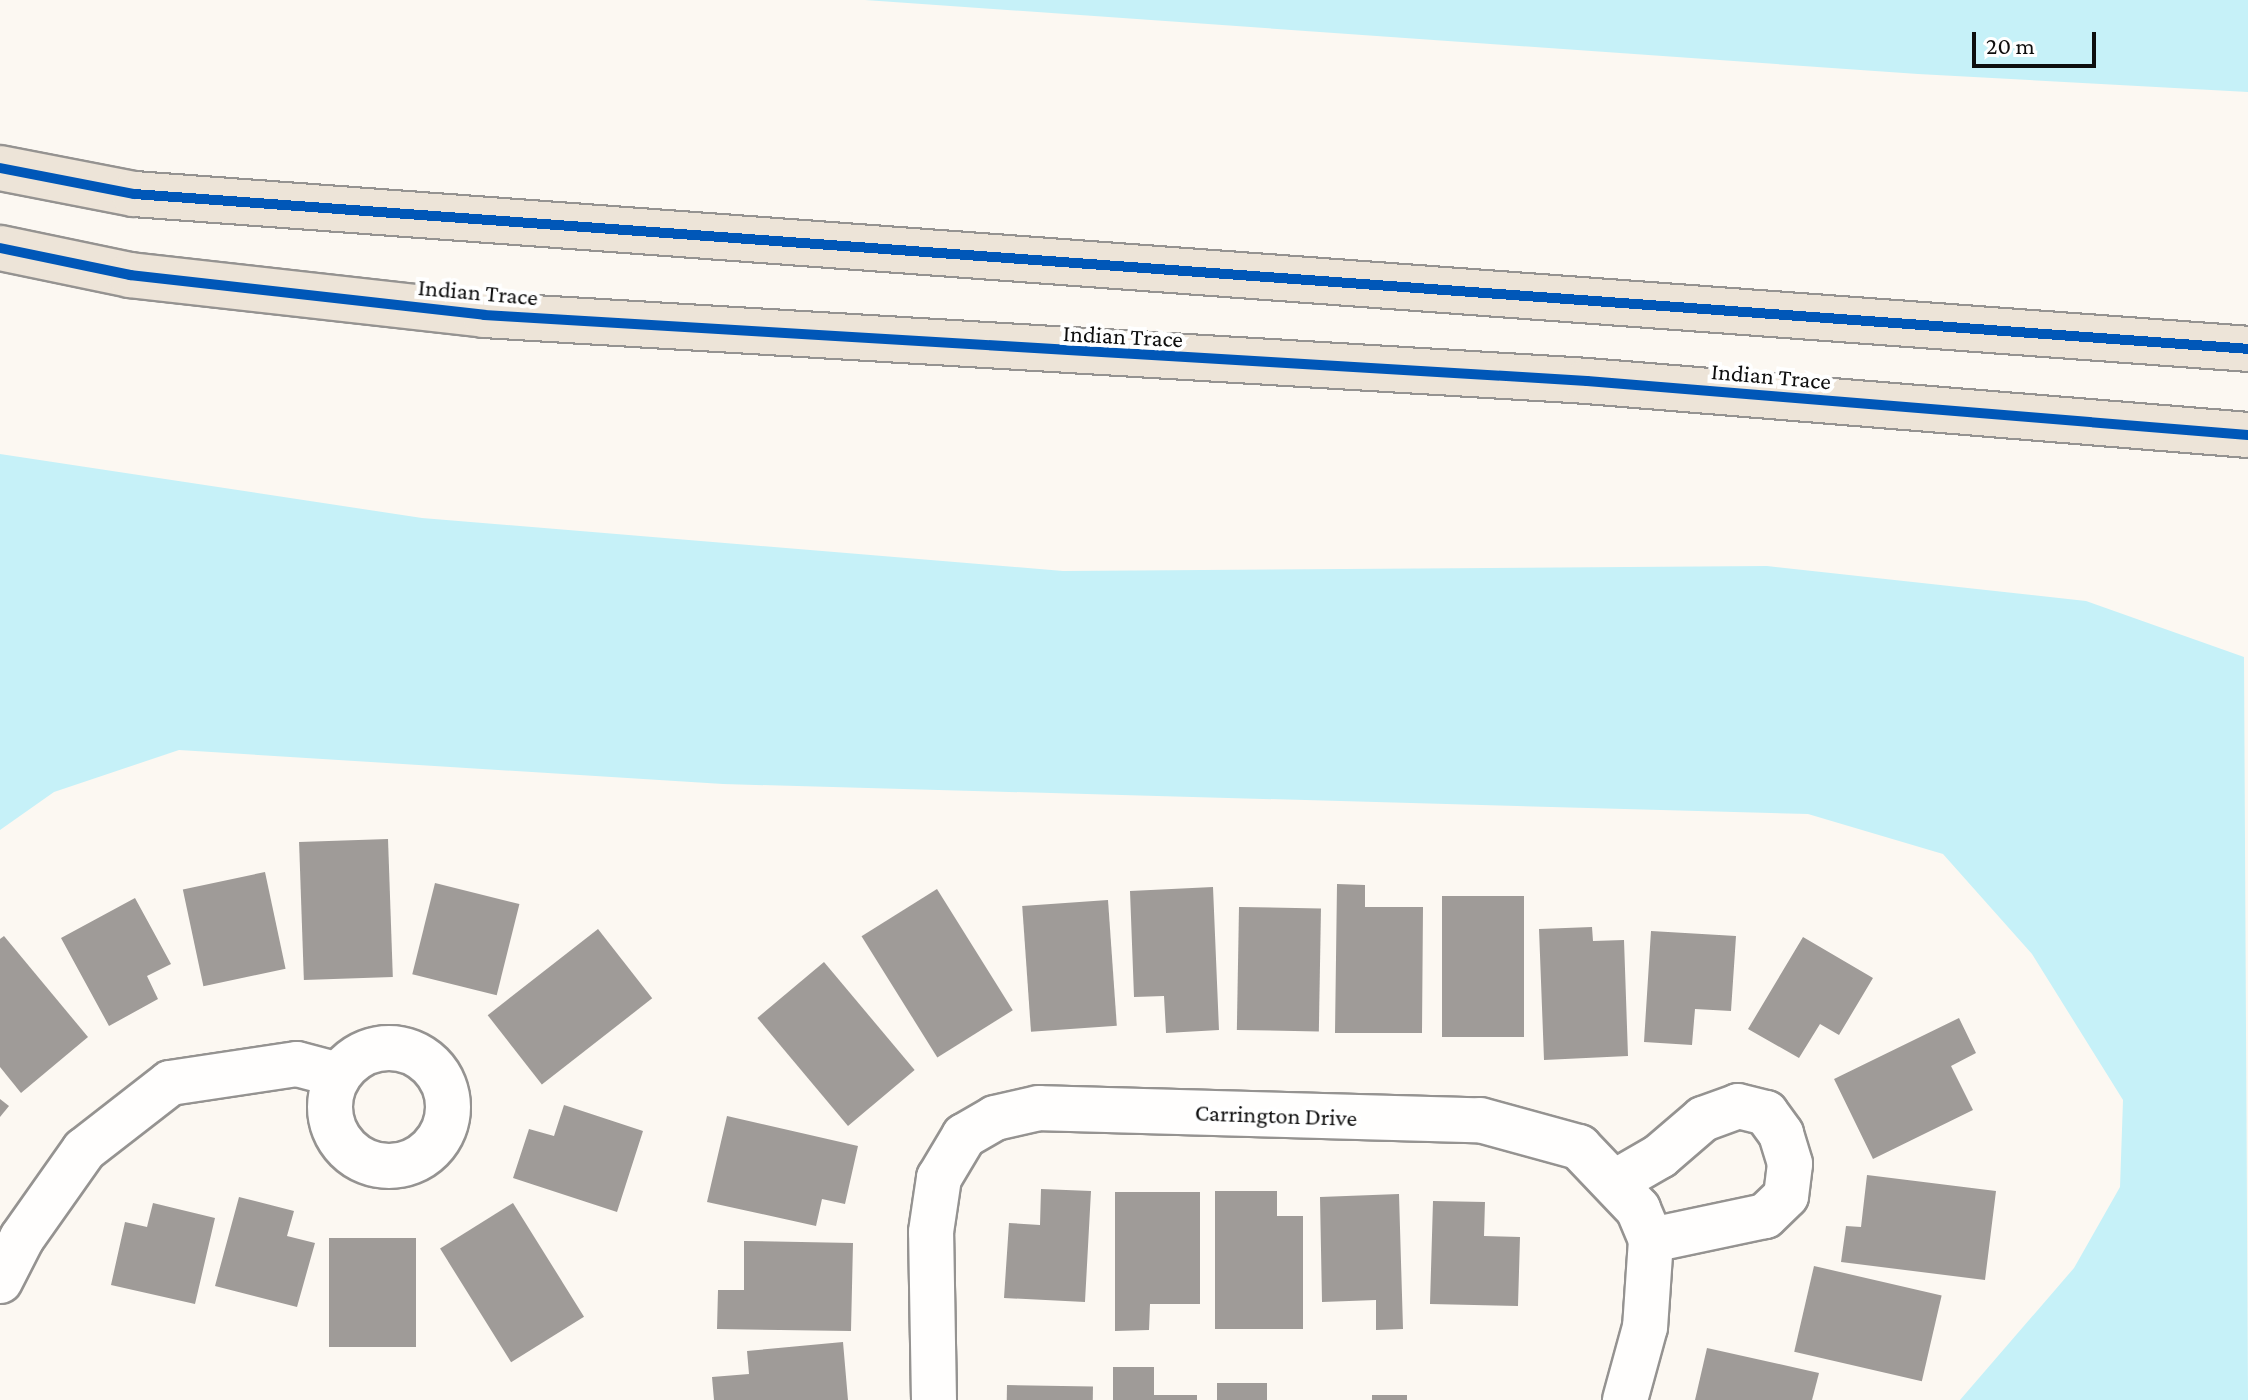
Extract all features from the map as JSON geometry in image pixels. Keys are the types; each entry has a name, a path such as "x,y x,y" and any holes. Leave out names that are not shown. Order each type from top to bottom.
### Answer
{"main road":[{"path":"0,168 134,194 2248,349"},
{"name":"Indian Trace","path":"0,248 130,275 484,315 1587,381 2248,435"}],"street":[{"path":"0,1281 22,1238 84,1150 170,1083 297,1064 339,1075"},
{"path":"1615,1182 1660,1156 1703,1119 1738,1106 1766,1113 1781,1134 1790,1164 1786,1196 1765,1216 1651,1240"},
{"name":"Carrington Drive","path":"934,1400 931,1232 939,1178 964,1136 995,1118 1039,1108 1480,1120 1579,1147 1638,1209 1651,1240 1645,1327 1625,1400"}],"water":[{"path":"865,0 2248,0 2248,92 1918,74"},
{"path":"0,454 422,518 1063,571 1767,566 2086,601 2244,657 2248,1400 1960,1400 2074,1268 2120,1187 2123,1100 2032,954 1943,854 1808,814 723,784 179,750 54,792 0,830"}],"building":[{"path":"388,839 393,977 304,980 299,842"},
{"path":"265,872 286,969 203,986 183,889"},
{"path":"435,883 519,904 497,995 412,974"},
{"path":"1337,884 1365,885 1365,907 1423,907 1422,1033 1335,1033"},
{"path":"1213,887 1219,1030 1166,1033 1164,996 1134,997 1130,891"},
{"path":"937,889 1013,1010 937,1057 862,936"},
{"path":"1442,896 1524,896 1524,1037 1442,1037"},
{"path":"135,898 171,964 147,976 158,999 109,1026 61,938"},
{"path":"1108,900 1117,1026 1031,1032 1022,906"},
{"path":"1239,907 1321,908 1319,1031 1237,1030"},
{"path":"1592,927 1593,941 1624,940 1628,1056 1544,1060 1539,929"},
{"path":"598,929 652,998 542,1085 488,1015"},
{"path":"1651,931 1736,936 1731,1011 1695,1009 1692,1045 1644,1042"},
{"path":"4,936 88,1037 21,1093 0,1067 0,939"},
{"path":"1803,937 1873,978 1839,1035 1820,1024 1799,1058 1748,1029"},
{"path":"824,962 915,1070 848,1126 757,1018"},
{"path":"1959,1018 1976,1053 1951,1066 1973,1110 1873,1159 1834,1079"},
{"path":"0,1099 9,1106 0,1117"},
{"path":"564,1105 643,1131 617,1212 513,1178 529,1129 554,1136"},
{"path":"727,1116 858,1146 845,1204 822,1199 816,1226 707,1202"},
{"path":"1867,1175 1996,1191 1985,1280 1841,1262 1846,1226 1861,1227"},
{"path":"1041,1189 1091,1191 1085,1302 1004,1298 1009,1223 1040,1225"},
{"path":"1215,1191 1277,1191 1277,1216 1303,1216 1303,1329 1215,1329"},
{"path":"1115,1192 1200,1192 1200,1304 1150,1304 1149,1330 1115,1331"},
{"path":"1399,1194 1403,1329 1376,1330 1376,1300 1322,1302 1320,1197"},
{"path":"239,1197 294,1211 287,1236 315,1243 297,1307 215,1286"},
{"path":"1433,1201 1485,1202 1484,1236 1520,1237 1518,1306 1430,1304"},
{"path":"153,1203 215,1218 195,1304 111,1285 125,1222 147,1227"},
{"path":"513,1203 584,1317 511,1362 440,1249"},
{"path":"329,1238 416,1238 416,1347 329,1347"},
{"path":"744,1241 853,1243 851,1331 717,1329 718,1290 744,1290"},
{"path":"1814,1266 1942,1295 1922,1381 1794,1352"},
{"path":"843,1342 848,1400 714,1400 712,1377 749,1374 747,1351"},
{"path":"1707,1348 1819,1373 1812,1400 1695,1400"},
{"path":"1113,1367 1154,1367 1154,1395 1197,1395 1197,1400 1113,1400"},
{"path":"1217,1383 1267,1383 1267,1400 1217,1400"},
{"path":"1007,1385 1093,1387 1093,1400 1007,1400"},
{"path":"1372,1395 1407,1395 1407,1400 1372,1400"}],"cycle path":[{"path":"0,168 134,194 2248,349"},
{"path":"0,248 130,275 484,315 1587,381 2248,435"}]}
